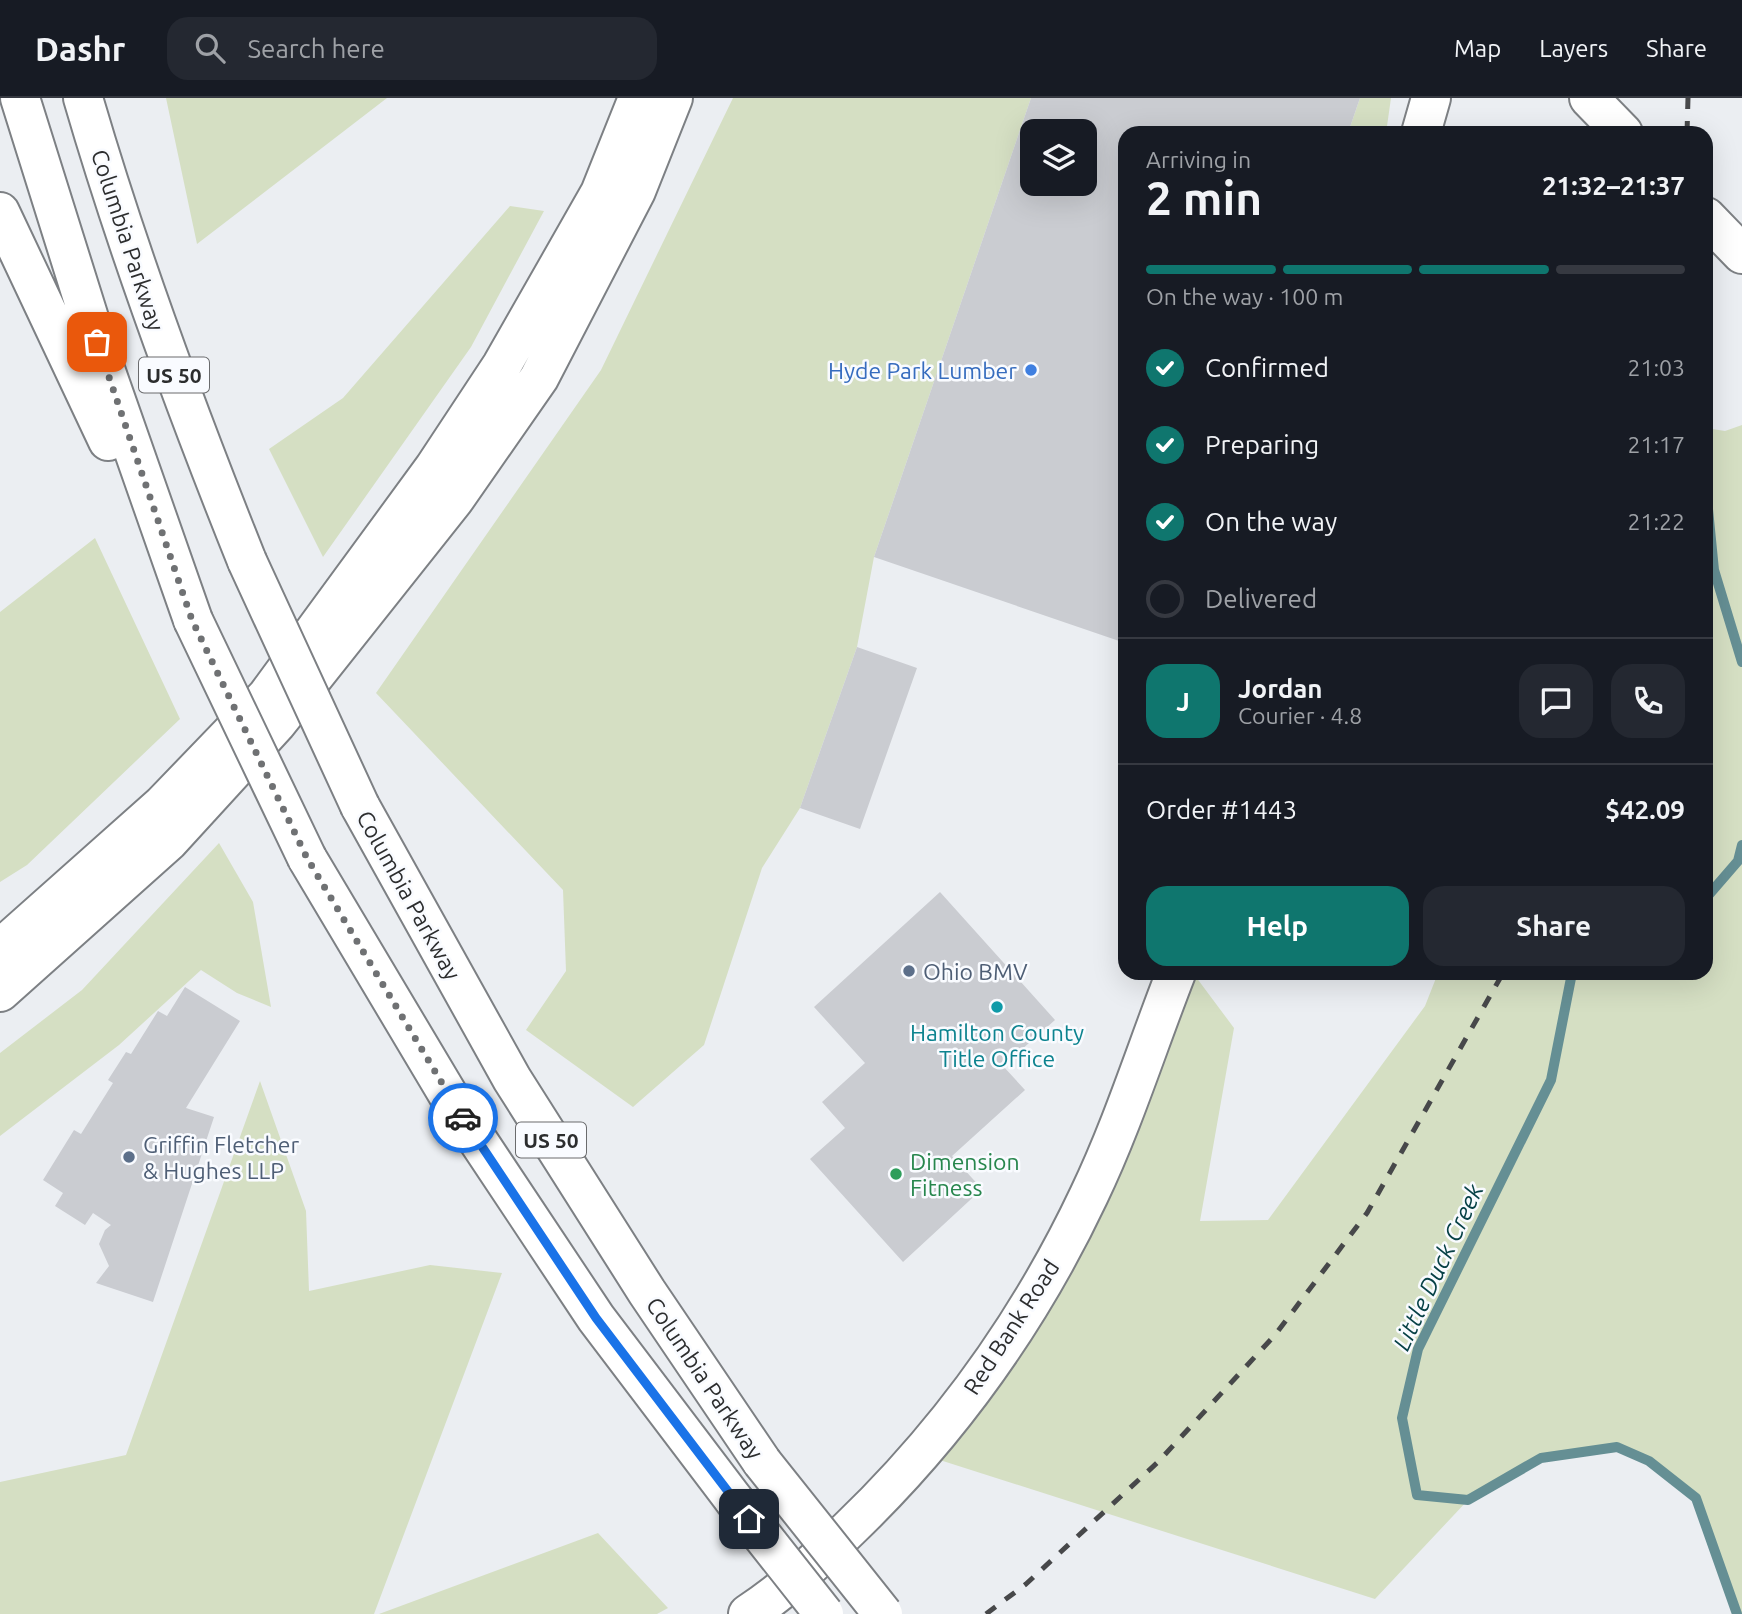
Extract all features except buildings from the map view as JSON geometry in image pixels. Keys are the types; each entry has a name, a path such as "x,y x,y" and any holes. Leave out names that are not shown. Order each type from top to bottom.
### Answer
{"main road":[{"name":"Columbia Parkway","path":"20,98 100,353 192,620 307,858 453,1103 596,1318 824,1614"},
{"name":"Columbia Parkway","path":"83,98 108,185 180,394 247,561 360,806 512,1079 647,1292 762,1462 883,1614"},
{"path":"107,98 108,185"},
{"path":"0,949 162,805 267,696 434,468 502,365 600,193 638,98"},
{"path":"0,992 178,831 277,723 454,500 540,378 636,191 673,98"},
{"path":"1423,126 1432,98"},
{"path":"1592,102 1616,126"},
{"path":"0,212 192,620"},
{"path":"1713,224 1742,254"},
{"name":"Red Bank Road","path":"748,1614 819,1557 885,1494 946,1426 1000,1352 1048,1275 1090,1194 1173,980"}],"green space":[{"path":"166,98 387,98 197,244"},
{"path":"733,98 1031,98 1024,119 1020,119 1020,130 874,557 857,647 800,808 762,868 704,1045 633,1107 526,1030 566,971 563,890 376,693 601,370"},
{"path":"1360,98 1391,98 1387,126 1350,126"},
{"path":"510,206 544,211 471,347 323,557 269,449 343,398"},
{"path":"1742,425 1742,1614 1737,1614 1696,1498 1649,1461 1617,1447 1541,1458 1468,1500 1375,1599 921,1454 946,1426 1189,980 1198,980 1234,1028 1200,1221 1268,1220 1425,1006 1435,980 1713,980 1713,429 1725,431"},
{"path":"95,538 180,719 27,865 0,882 0,612"},
{"path":"219,843 253,902 271,1007 237,993 201,970 119,1045 0,1136 0,1053 82,990"},
{"path":"260,1081 306,1211 309,1291 430,1265 502,1273 374,1614 0,1614 0,1482 126,1455"},
{"path":"598,1533 668,1608 657,1614 379,1614"}],"waterway":[{"name":"Little Duck Creek","path":"1713,560 1742,662"},
{"name":"Little Duck Creek","path":"1713,890 1738,861 1742,845"},
{"name":"Little Duck Creek","path":"1571,980 1551,1080 1418,1349 1402,1418 1417,1495 1468,1500 1541,1458 1617,1447 1649,1461 1696,1498 1737,1614"}],"railway":[{"path":"1687,126 1688,98"},
{"path":"986,1614 1026,1584 1158,1462 1275,1335 1367,1213 1499,980"}],"way so far":[{"path":"97,342 192,620 307,858 463,1118"}],"place":[{"name":"Hyde Park Lumber","path":"1031,370"},
{"name":"Ohio BMV","path":"909,971"},
{"name":"Hamilton County Title Office","path":"997,1007"},
{"name":"Griffin Fletcher & Hughes LLP","path":"129,1157"},
{"name":"Dimension Fitness","path":"896,1174"}],"route":[{"path":"463,1118 596,1318 749,1519"}]}
